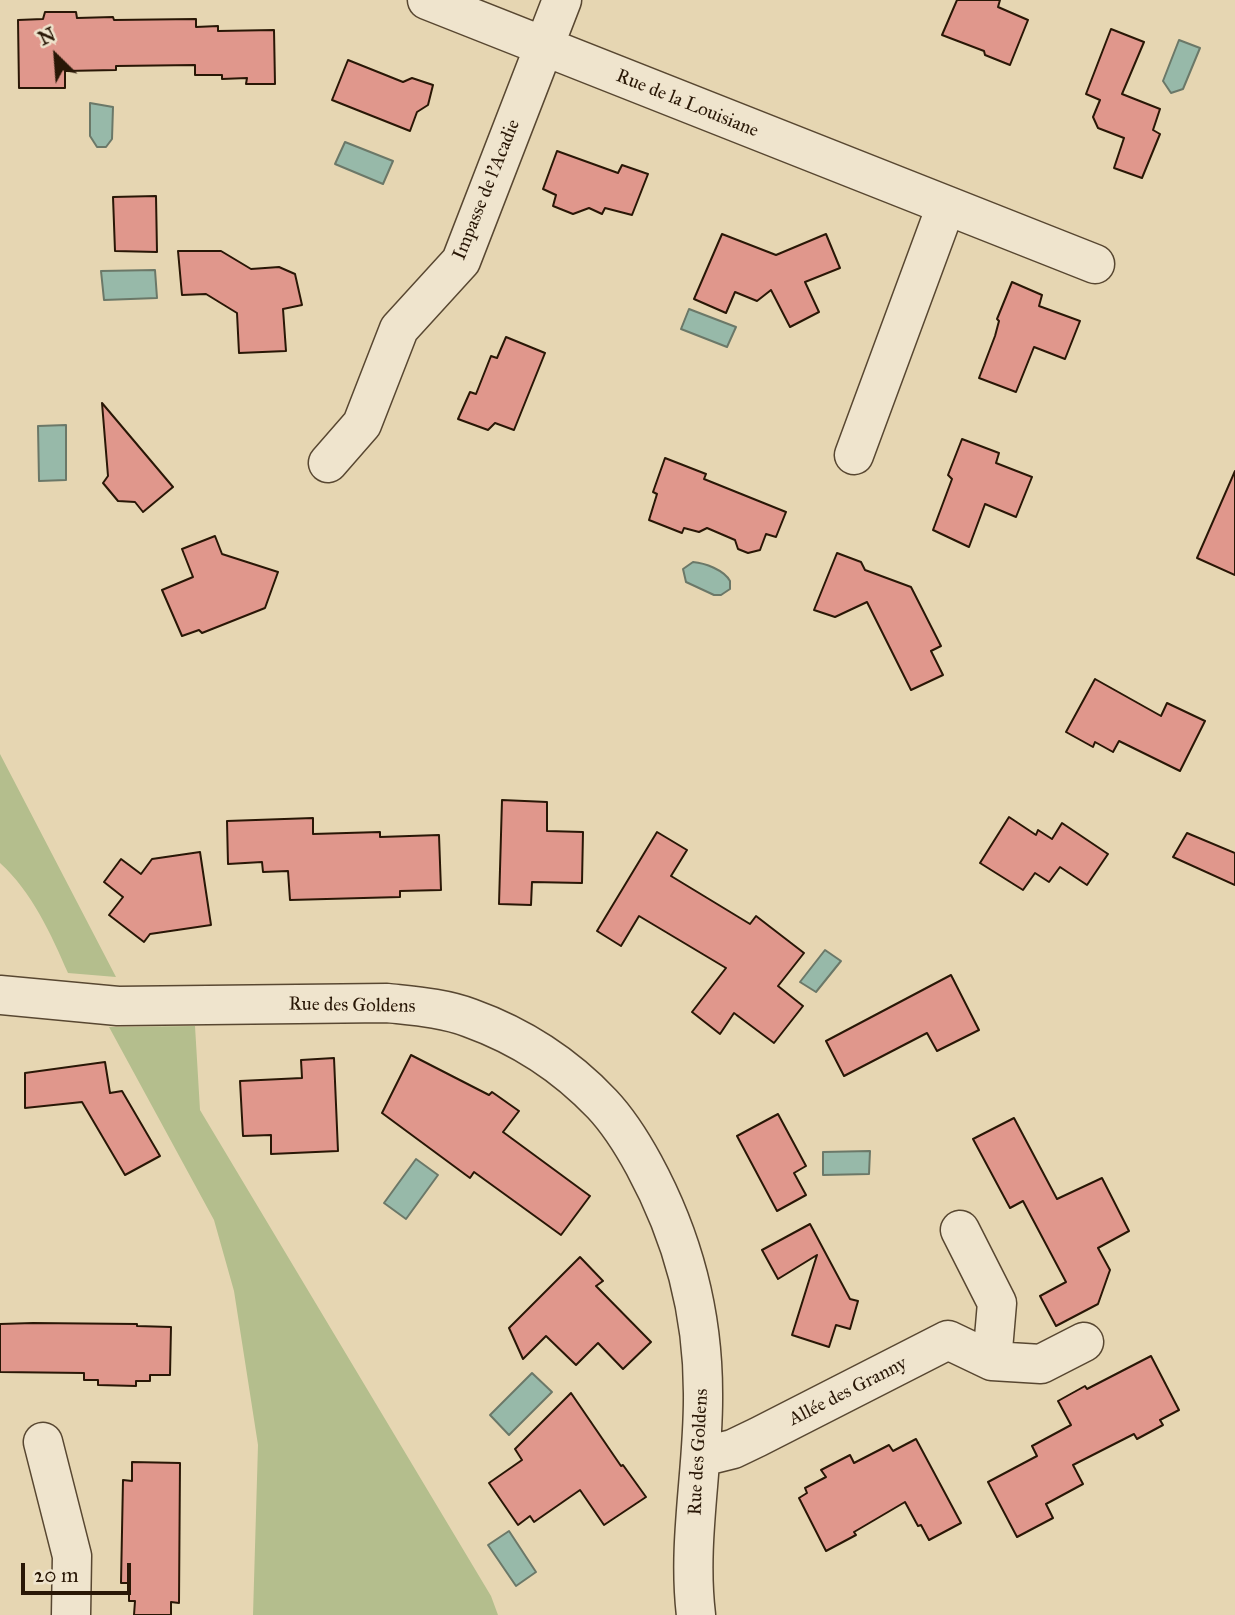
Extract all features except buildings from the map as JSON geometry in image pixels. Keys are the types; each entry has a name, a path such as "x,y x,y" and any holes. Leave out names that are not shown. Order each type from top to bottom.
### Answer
{"street":[{"name":"Rue de la Louisiane","path":"428,0 1095,264"},
{"name":"Impasse de l'Acadie","path":"328,463 362,424 399,329 461,261 562,0"},
{"path":"854,455 946,206"},
{"name":"Rue des Goldens","path":"0,995 118,1006 387,1003 426,1007 470,1017 536,1049 566,1070 603,1105 629,1138 653,1182 678,1238 693,1295 704,1392 693,1558 696,1615"},
{"path":"960,1230 997,1303 992,1361 1041,1364 1084,1342"},
{"name":"Allée des Granny","path":"701,1457 733,1449 948,1340 992,1361"},
{"path":"43,1442 72,1556 71,1615"}],"green space":[{"path":"0,754 116,977 68,973 31,900 0,863"},
{"path":"195,1026 200,1110 491,1596 498,1615 253,1615 258,1445 234,1291 214,1220 109,1027"}],"shaded area":[{"path":"1179,40 1200,48 1183,89 1171,93 1163,81"},
{"path":"90,103 113,107 112,139 106,147 97,147 90,136"},
{"path":"345,142 393,161 383,184 335,164"},
{"path":"155,270 157,298 104,300 101,271"},
{"path":"689,309 736,327 727,347 681,329"},
{"path":"66,425 66,480 39,481 38,426"},
{"path":"693,562 719,570 730,581 730,589 721,595 714,595 686,582 683,569"},
{"path":"825,950 841,961 816,992 800,982"},
{"path":"870,1151 869,1174 823,1175 823,1152"},
{"path":"416,1159 438,1175 406,1219 384,1203"},
{"path":"532,1373 552,1392 509,1435 490,1415"},
{"path":"509,1531 536,1572 516,1586 488,1545"}]}
